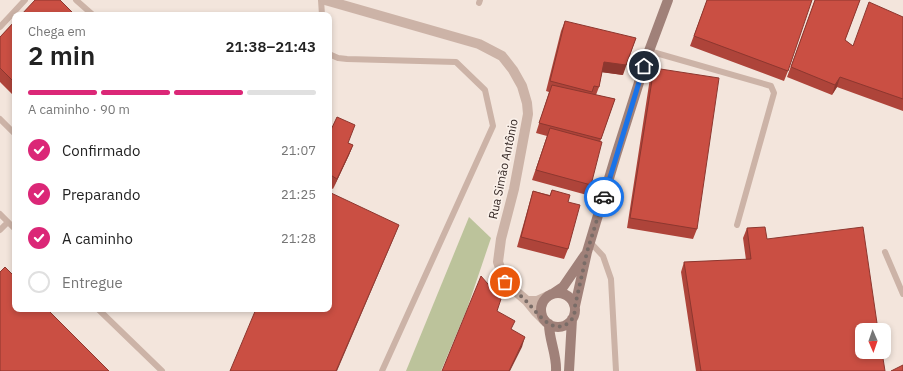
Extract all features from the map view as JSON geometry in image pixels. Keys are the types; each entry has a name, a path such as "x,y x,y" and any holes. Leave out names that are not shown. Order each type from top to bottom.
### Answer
{"street":[{"name":"Rua Simão Antônio","path":"326,0 479,44 502,56 513,70 522,86 528,114 514,189 501,239 498,262 505,282 547,322"},
{"path":"547,322 555,326 562,326 568,324 575,313 575,306 587,252 649,51 668,0"},
{"path":"556,371 557,364 547,322 542,314 541,307 544,301 563,286 587,252"},
{"path":"527,302 537,301 551,295 561,293 572,300 575,306"},
{"path":"569,371 572,319"}],"lane":[{"path":"14,12 25,0"},
{"path":"76,0 90,12"},
{"path":"322,0 322,12"},
{"path":"0,27 12,14"},
{"path":"649,51 771,86 774,93 737,225"},
{"path":"332,56 347,59 456,62 485,90 493,126 382,371"},
{"path":"0,119 12,131"},
{"path":"0,214 12,226"},
{"path":"0,230 8,222"},
{"path":"590,242 603,256 611,279 616,371"},
{"path":"885,252 903,294"},
{"path":"101,312 162,371"}],"green space":[{"path":"469,217 491,238 467,309 441,371 406,371"}],"building":[{"path":"35,0 60,0 72,12 24,12"},
{"path":"707,0 812,0 788,71 694,36"},
{"path":"815,0 860,0 845,40 853,46 869,2 903,17 903,99 840,77 835,85 791,67"},
{"path":"565,21 636,38 626,65 604,62 599,87 594,86 592,92 550,81"},
{"path":"12,24 12,80 0,68 0,37"},
{"path":"654,68 719,78 697,229 630,218"},
{"path":"552,85 615,99 601,139 539,123"},
{"path":"337,117 355,125 348,143 353,145 337,179 332,176 332,128"},
{"path":"550,128 602,142 591,185 536,170"},
{"path":"552,190 570,195 568,202 580,205 568,249 521,237 533,191 550,196"},
{"path":"332,193 399,225 336,371 230,371 255,312 332,312"},
{"path":"765,227 767,239 863,227 877,323 855,323 855,359 883,359 885,371 701,371 684,262 751,259 747,228"},
{"path":"5,267 12,274 12,312 50,312 109,371 0,371 0,272"},
{"path":"481,276 501,299 497,311 515,321 511,329 525,337 509,371 442,371"},
{"path":"903,365 903,371 891,371"}],"way so far":[{"path":"505,282 549,324 555,326 568,324 575,313 575,306 587,252 604,197"}],"route":[{"path":"604,197 644,66"}]}
